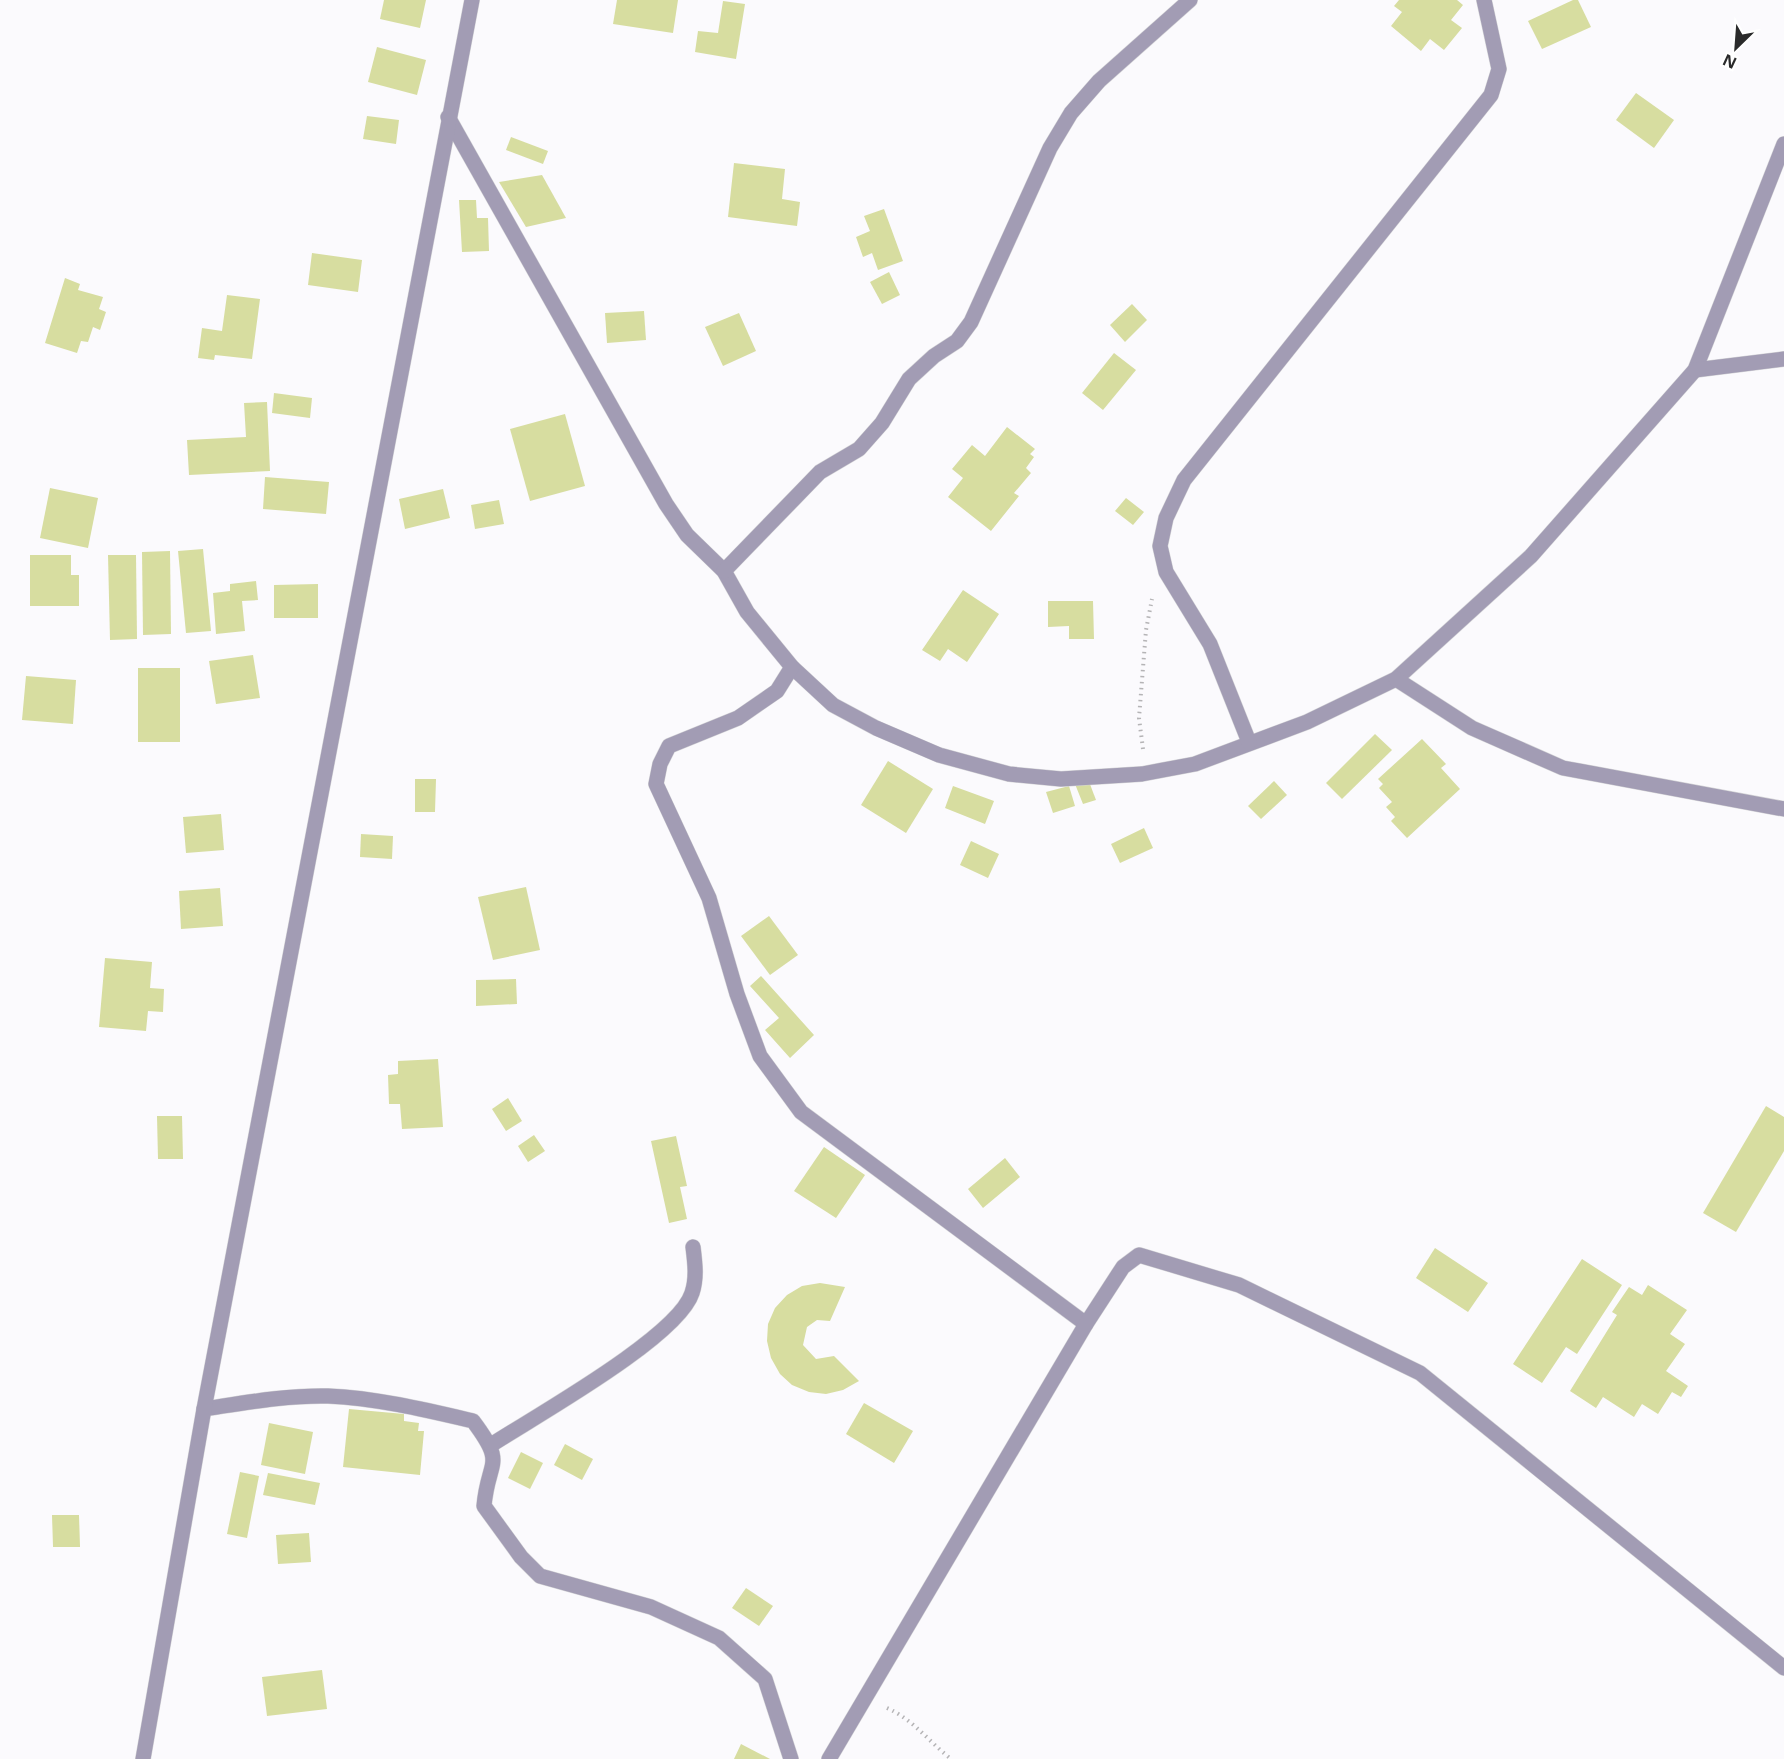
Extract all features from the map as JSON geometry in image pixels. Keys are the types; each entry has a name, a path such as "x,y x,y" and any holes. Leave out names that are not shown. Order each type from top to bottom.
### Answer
{"street":[{"path":"142,1759 204,1409 472,0"},
{"path":"724,571 820,472 859,449 882,423 909,379 934,356 957,341 971,322 1050,148 1071,114 1099,81 1190,0"},
{"path":"1250,742 1210,644 1166,572 1160,546 1167,518 1184,480 1491,94 1498,69 1484,0"},
{"path":"448,117 666,504 687,535 724,571 747,612 792,667 833,705 876,728 939,755 1009,774 1061,779 1142,774 1195,764 1307,722 1396,679 1531,556 1695,370 1784,144"},
{"path":"1695,370 1784,359"},
{"path":"792,667 777,691 738,718 669,746 660,764 656,784 709,898 737,994 760,1056 801,1112 1086,1324"},
{"path":"1396,679 1472,728 1563,768 1784,809"},
{"path":"492,1445 592,1381 652,1340 677,1319 692,1295 696,1274 693,1247"},
{"path":"829,1759 1086,1324 1123,1267 1139,1256 1239,1286 1420,1373 1784,1668"},
{"path":"204,1409 242,1403 327,1396 423,1409 473,1421 492,1445 495,1466 486,1485 484,1506 521,1557 540,1576 651,1607 719,1638 765,1679 791,1759"}],"path":[{"path":"1142,774 1143,739 1138,718 1146,630 1150,603 1166,572"},
{"path":"864,1698 907,1717 932,1744 951,1759"}],"building":[{"path":"384,0 426,0 420,28 380,19"},
{"path":"617,0 678,0 673,33 613,24"},
{"path":"1399,0 1457,0 1463,5 1451,20 1462,28 1444,50 1430,39 1421,51 1391,26 1402,12 1394,6"},
{"path":"1573,0 1578,0 1591,27 1542,49 1528,21"},
{"path":"723,1 745,4 736,59 695,52 698,31 718,33"},
{"path":"377,47 426,60 417,95 368,82"},
{"path":"1636,93 1674,120 1654,148 1616,120"},
{"path":"367,116 399,120 396,144 363,139"},
{"path":"511,137 548,151 543,164 506,150"},
{"path":"734,163 785,169 782,199 800,202 797,226 728,217"},
{"path":"542,175 566,218 526,227 499,182"},
{"path":"459,200 476,200 477,218 488,218 489,251 462,252"},
{"path":"884,209 903,261 878,270 872,253 863,257 856,237 870,231 864,216"},
{"path":"312,253 362,260 358,292 308,285"},
{"path":"889,272 900,295 882,304 870,282"},
{"path":"65,278 80,284 78,290 103,297 99,309 106,312 100,330 93,327 88,342 81,341 77,353 45,343"},
{"path":"227,295 260,299 252,359 215,355 214,360 198,358 202,328 222,331"},
{"path":"1132,304 1147,320 1125,342 1110,325"},
{"path":"644,311 646,340 607,343 605,313"},
{"path":"739,313 756,351 723,366 705,327"},
{"path":"1114,353 1136,370 1103,410 1082,393"},
{"path":"274,393 312,398 310,418 272,413"},
{"path":"267,402 270,471 189,475 187,440 246,437 244,403"},
{"path":"565,414 585,486 530,501 510,429"},
{"path":"1007,427 1035,449 1030,454 1034,457 1026,468 1031,473 1014,493 1019,496 991,531 948,497 963,478 952,469 972,445 985,456"},
{"path":"265,477 329,482 326,514 263,509"},
{"path":"50,488 98,498 88,548 40,538"},
{"path":"443,489 450,518 405,529 399,499"},
{"path":"1126,498 1144,512 1133,525 1115,511"},
{"path":"499,500 504,524 475,529 471,505"},
{"path":"203,549 211,631 186,633 178,551"},
{"path":"170,551 171,634 143,635 142,552"},
{"path":"30,555 71,555 71,575 79,575 79,606 30,606"},
{"path":"108,555 136,555 137,639 110,640"},
{"path":"256,581 258,600 242,601 245,631 216,634 213,593 230,591 230,584"},
{"path":"318,584 318,618 274,618 274,585"},
{"path":"963,590 999,614 967,662 948,649 940,661 922,650"},
{"path":"1048,601 1093,601 1094,639 1069,639 1069,626 1048,627"},
{"path":"253,655 260,698 216,704 209,661"},
{"path":"138,668 180,668 180,742 138,742"},
{"path":"26,676 76,680 73,724 22,720"},
{"path":"1375,734 1392,750 1342,799 1326,783"},
{"path":"1422,739 1446,764 1441,768 1460,789 1407,838 1391,821 1395,817 1386,807 1392,802 1379,788 1383,784 1378,779"},
{"path":"888,761 933,789 906,833 861,805"},
{"path":"415,779 436,779 435,812 415,812"},
{"path":"1088,779 1096,800 1083,804 1075,784"},
{"path":"1274,781 1287,795 1261,819 1248,806"},
{"path":"953,786 994,801 985,824 945,808"},
{"path":"1069,786 1075,806 1053,813 1046,792"},
{"path":"221,814 224,850 186,853 183,817"},
{"path":"1144,828 1153,848 1120,863 1111,844"},
{"path":"361,834 393,836 392,859 360,857"},
{"path":"971,841 999,854 988,878 960,865"},
{"path":"526,887 540,950 493,960 478,897"},
{"path":"220,888 223,926 181,929 179,891"},
{"path":"769,916 798,955 770,975 741,936"},
{"path":"105,958 152,962 150,988 164,989 163,1012 148,1011 146,1031 99,1027"},
{"path":"761,976 814,1035 790,1058 765,1030 779,1018 750,986"},
{"path":"516,979 517,1004 476,1006 476,980"},
{"path":"438,1059 443,1127 402,1129 400,1104 389,1104 388,1075 398,1074 398,1061"},
{"path":"508,1098 522,1121 506,1131 492,1109"},
{"path":"1766,1106 1784,1117 1784,1151 1736,1232 1703,1213"},
{"path":"157,1116 182,1116 183,1159 158,1159"},
{"path":"534,1135 545,1151 528,1162 518,1146"},
{"path":"676,1136 687,1186 680,1187 687,1219 669,1223 651,1141"},
{"path":"824,1147 865,1175 836,1218 794,1191"},
{"path":"1005,1158 1020,1177 983,1208 968,1189"},
{"path":"1435,1248 1488,1283 1468,1312 1416,1278"},
{"path":"1582,1259 1622,1285 1577,1354 1566,1347 1542,1383 1513,1364"},
{"path":"820,1283 845,1287 830,1321 817,1320 807,1327 803,1345 816,1359 834,1356 859,1381 843,1390 826,1394 809,1392 792,1385 780,1374 771,1358 767,1341 768,1324 775,1308 787,1295 802,1286"},
{"path":"1648,1285 1687,1310 1670,1334 1685,1344 1666,1371 1688,1386 1681,1397 1672,1392 1658,1414 1642,1404 1634,1417 1603,1397 1596,1408 1570,1391 1617,1315 1612,1312 1629,1287 1642,1295"},
{"path":"864,1403 913,1431 894,1463 846,1434"},
{"path":"349,1409 404,1414 404,1421 419,1423 418,1431 424,1431 420,1475 343,1467"},
{"path":"269,1423 313,1432 305,1474 261,1465"},
{"path":"565,1444 593,1459 582,1480 554,1465"},
{"path":"521,1452 543,1463 530,1489 508,1478"},
{"path":"240,1472 259,1476 247,1538 227,1534"},
{"path":"268,1473 320,1483 315,1505 263,1495"},
{"path":"52,1515 79,1515 80,1547 53,1547"},
{"path":"309,1533 311,1562 278,1564 276,1535"},
{"path":"746,1588 773,1606 759,1626 732,1608"},
{"path":"322,1670 327,1709 267,1716 262,1677"},
{"path":"741,1744 770,1759 734,1759"}]}
